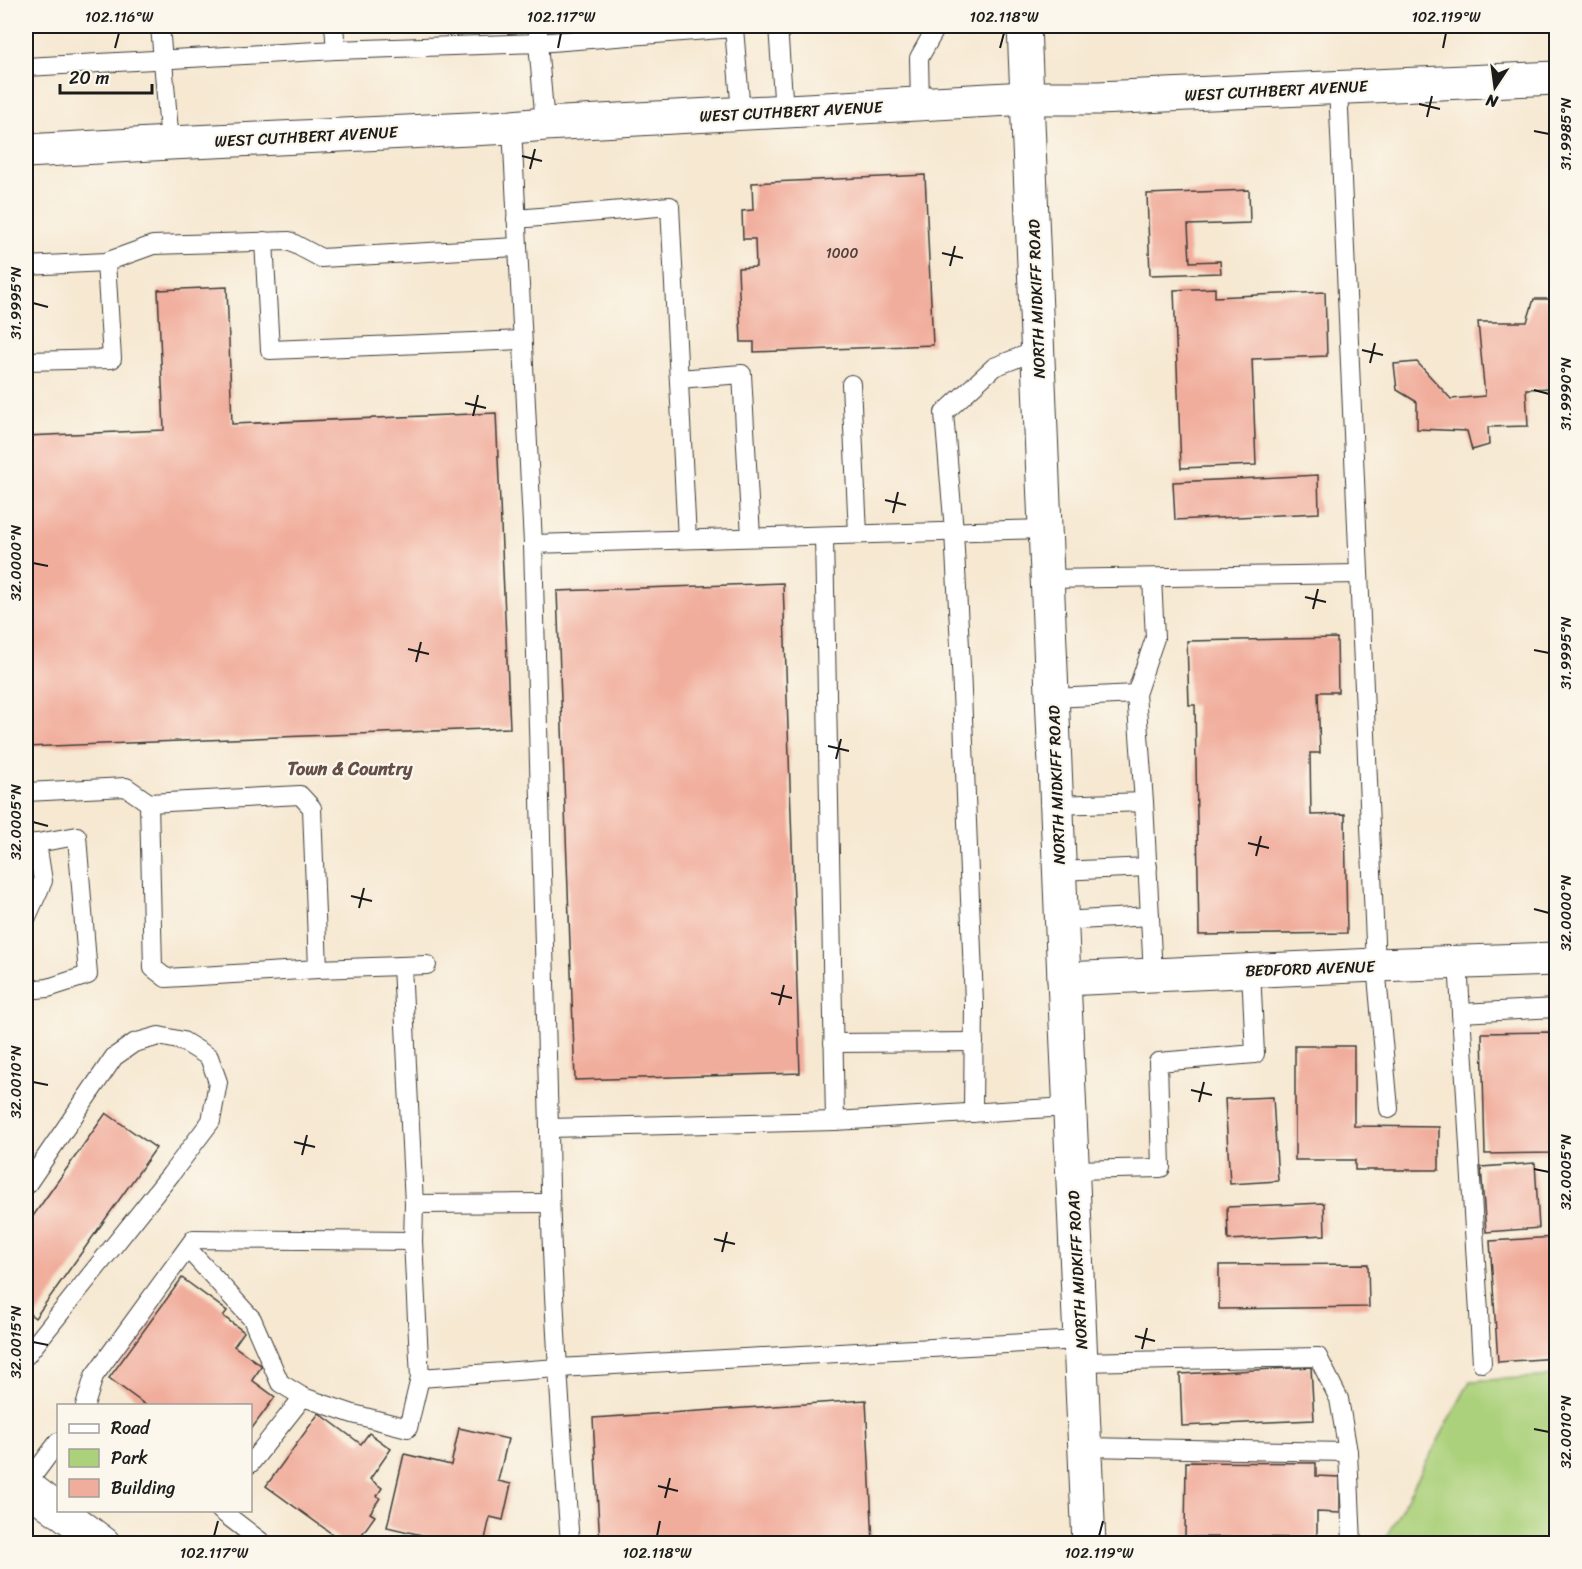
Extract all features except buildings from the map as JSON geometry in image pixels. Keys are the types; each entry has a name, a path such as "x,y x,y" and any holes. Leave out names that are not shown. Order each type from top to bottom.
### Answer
{"street":[{"name":"NORTH MIDKIFF ROAD","path":"1024,26 1089,1544"},
{"name":"WEST CUTHBERT AVENUE","path":"26,151 1027,98 1098,98 1557,78"},
{"name":"BEDFORD AVENUE","path":"1064,979 1557,959"},
{"path":"26,1486 57,1509"},
{"path":"61,1512 95,1541"}],"lane":[{"path":"160,26 170,143"},
{"path":"334,26 336,50"},
{"path":"778,26 784,111"},
{"path":"920,104 919,58 937,26"},
{"path":"26,67 336,50 538,34 734,27 741,113"},
{"path":"538,34 545,124"},
{"path":"1338,87 1376,965 1389,1109"},
{"path":"512,127 533,544 550,1203 570,1544"},
{"path":"516,219 670,206 687,539"},
{"path":"264,241 270,350 522,340"},
{"path":"26,266 106,262 153,245 289,241 321,258 517,247"},
{"path":"26,361 112,359 106,262"},
{"path":"973,1113 974,1003 961,666 954,531 944,413 994,367 1038,350"},
{"path":"679,379 742,374 751,537"},
{"path":"851,384 858,534"},
{"path":"533,544 1045,529"},
{"path":"824,536 835,1121"},
{"path":"1047,579 1359,574"},
{"path":"1152,578 1155,638 1136,694 1154,975"},
{"path":"1053,698 1136,694"},
{"path":"26,792 126,787 149,804 300,795 312,808 318,969"},
{"path":"1056,805 1144,802"},
{"path":"149,804 153,968 166,978 427,965"},
{"path":"26,919 43,881 31,843 77,836 88,975 48,988 26,990"},
{"path":"1059,871 1148,867"},
{"path":"1061,921 1150,916"},
{"path":"1458,962 1482,1363"},
{"path":"188,1249 252,1318 280,1383 303,1397 352,1414 408,1428 420,1378 402,966"},
{"path":"1072,1170 1161,1168 1158,1062 1255,1054 1251,971"},
{"path":"1461,1013 1557,1008"},
{"path":"26,1186 114,1057 134,1042 159,1036 183,1041 209,1057 218,1082 211,1121 26,1356"},
{"path":"833,1043 974,1042"},
{"path":"549,1128 835,1121 1069,1107"},
{"path":"414,1204 550,1203"},
{"path":"86,1404 94,1376 194,1239 413,1240"},
{"path":"420,1378 558,1368 1080,1351 1318,1357 1339,1399 1348,1452 1352,1544"},
{"path":"252,1461 303,1397"},
{"path":"26,1486 57,1443"},
{"path":"1085,1448 1348,1452"},
{"path":"222,1512 264,1544"}],"green space":[{"path":"1556,1376 1556,1543 1383,1543 1470,1381"}],"district":[{"name":"Town & Country","path":"350,769"}]}
